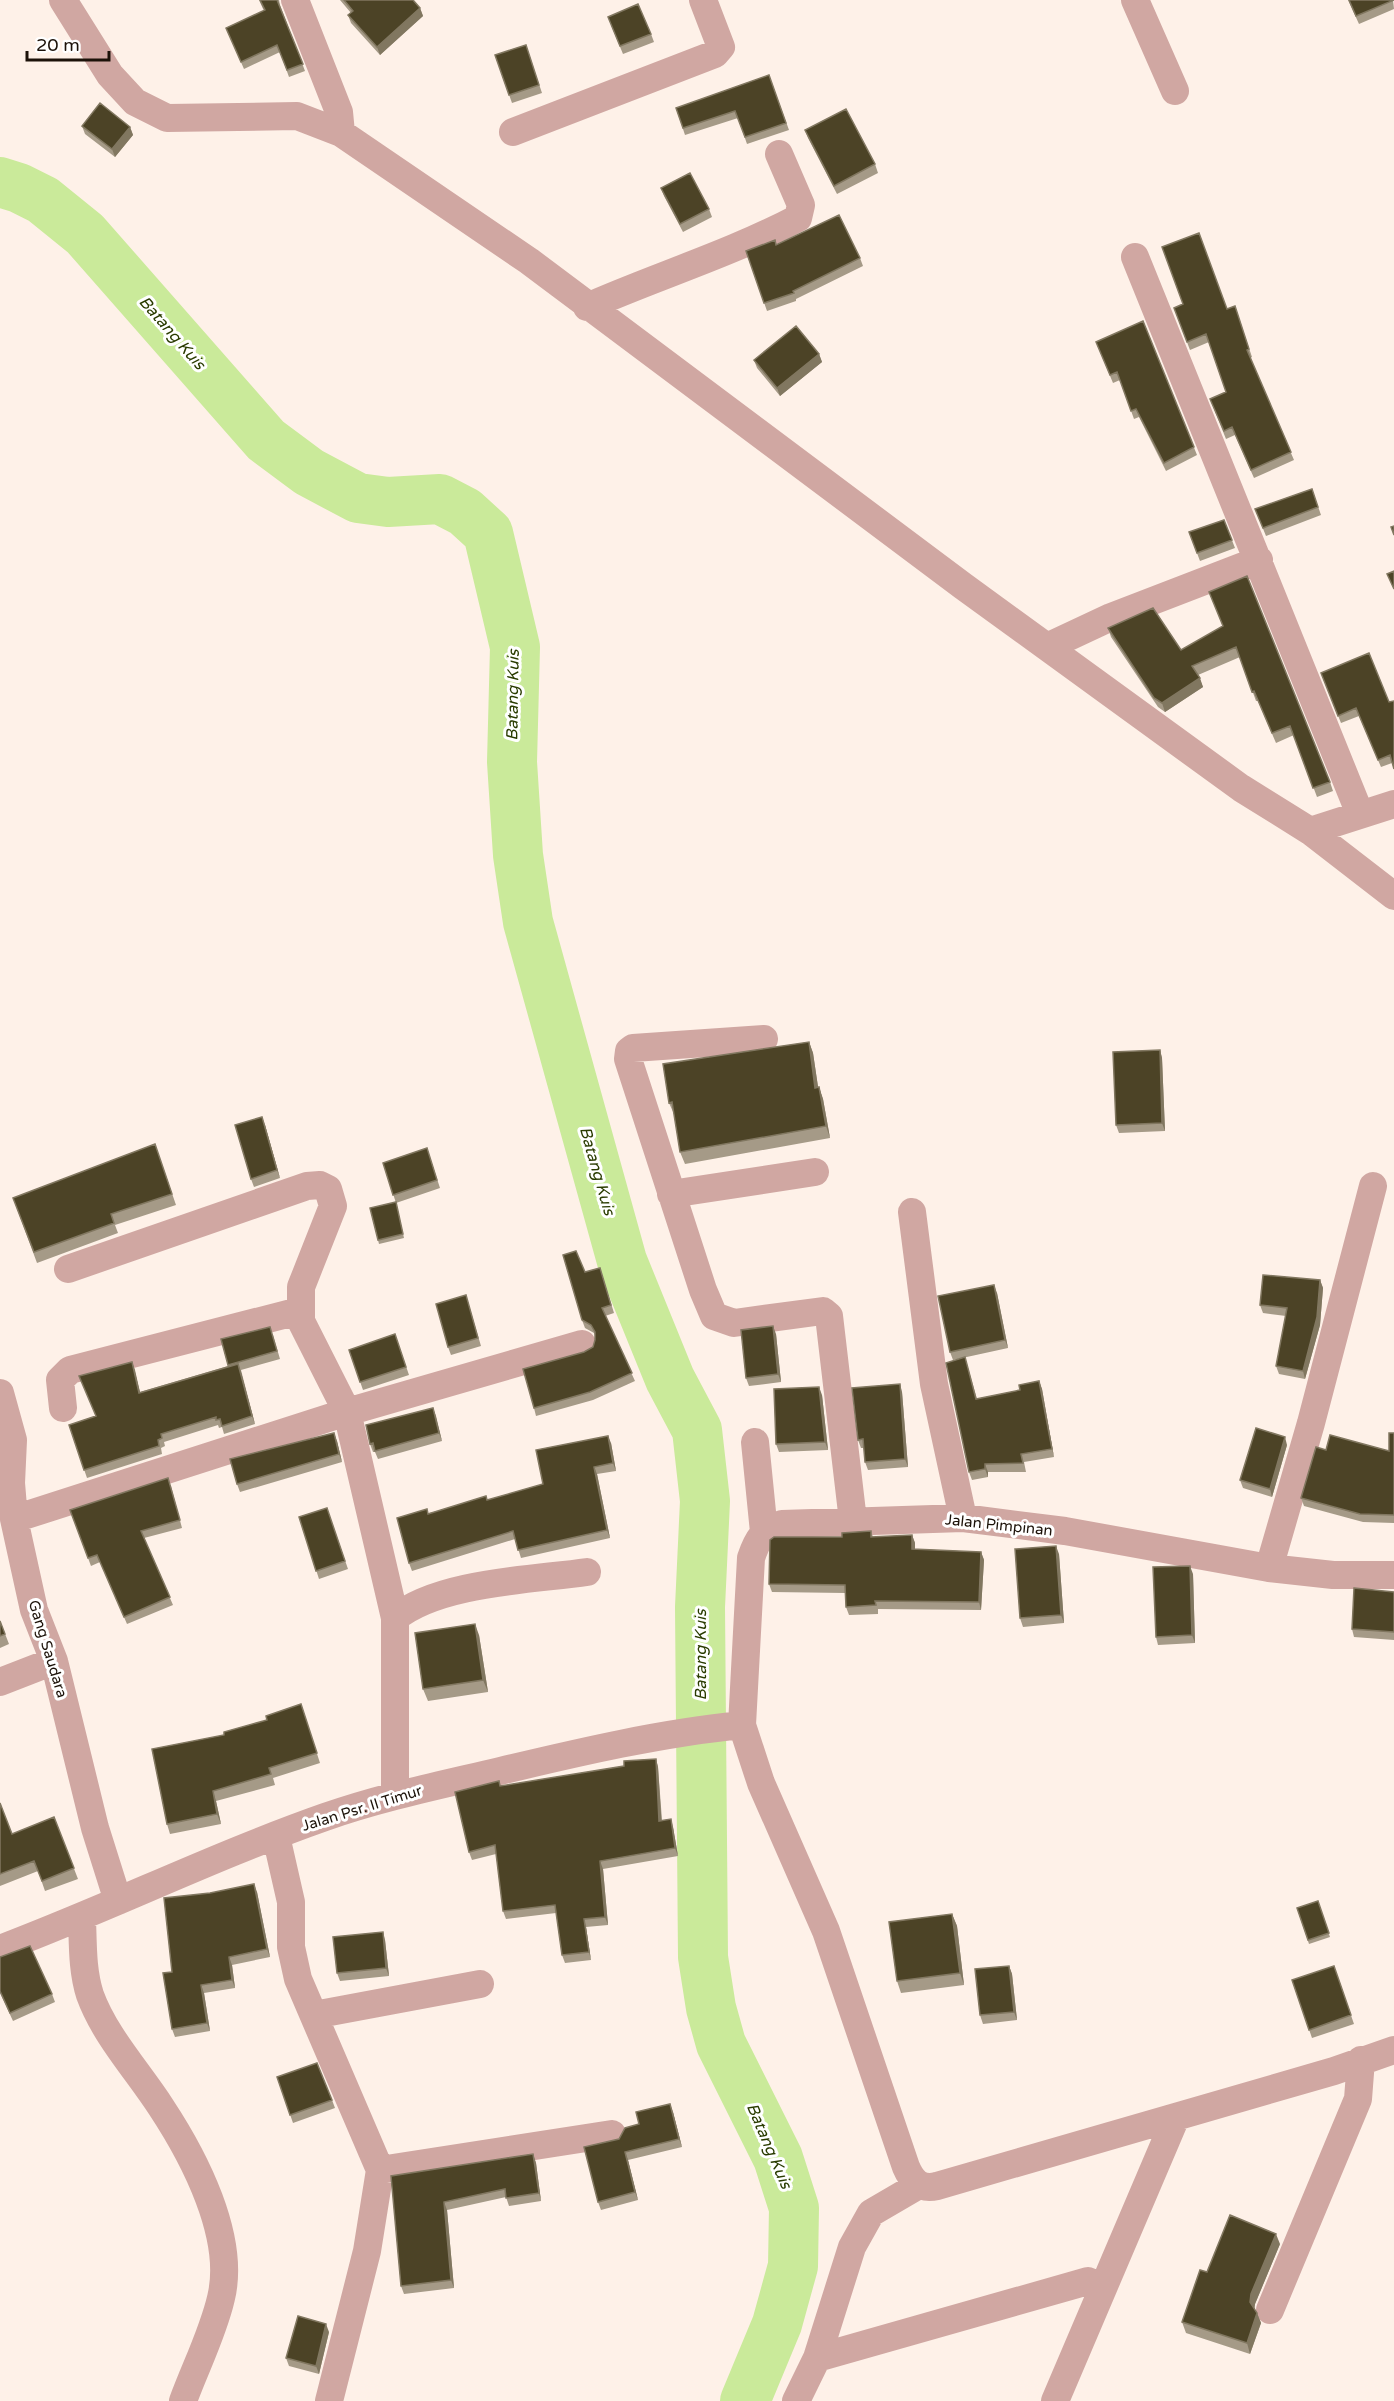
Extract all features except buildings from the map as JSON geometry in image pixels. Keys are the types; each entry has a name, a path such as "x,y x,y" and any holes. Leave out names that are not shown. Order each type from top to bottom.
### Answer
{"street":[{"path":"63,0 110,75 135,102 167,118 297,116 341,133 529,261 588,308 1047,647 1241,788 1286,819 1310,831 1394,896"},
{"path":"295,0 332,94 341,133"},
{"path":"513,132 715,54 721,47 703,0"},
{"path":"1135,0 1175,91"},
{"path":"588,308 627,289 761,238 798,218 801,205 779,154"},
{"path":"1135,258 1360,814"},
{"path":"1047,647 1111,617 1259,560"},
{"path":"1310,831 1394,804"},
{"path":"764,1039 633,1048 629,1051 628,1059 703,1290 716,1318 734,1323 823,1311 829,1316 853,1521"},
{"path":"672,1194 815,1172"},
{"path":"68,1269 308,1186 320,1185 328,1189 333,1206 301,1287 299,1311 301,1321 347,1412 395,1618 395,1795"},
{"path":"1269,1568 1311,1424 1373,1186"},
{"path":"912,1212 934,1384 963,1518"},
{"path":"63,1408 60,1380 70,1370 299,1311"},
{"path":"14,1519 347,1412 582,1344"},
{"name":"Gang Saudara","path":"0,1393 13,1440 11,1483 14,1519 34,1610 54,1661 96,1828 118,1901"},
{"path":"755,1442 764,1532 756,1544 750,1567 736,1725 826,1931 906,2167 919,2185 937,2186 1334,2071 1394,2050"},
{"name":"Jalan Pimpinan","path":"764,1532 782,1524 963,1518 1065,1531 1269,1568 1333,1575 1394,1575"},
{"path":"395,1618 409,1607 442,1593 588,1572"},
{"path":"0,1682 54,1661"},
{"name":"Jalan Psr. II Timur","path":"0,1949 82,1918 276,1836 395,1795 555,1758 736,1725"},
{"path":"276,1836 291,1902 294,1963 380,2170 367,2251 329,2401"},
{"path":"82,1918 85,1975 91,1997 117,2045 161,2107 184,2145 218,2225 224,2254 222,2298 183,2401"},
{"path":"314,2015 480,1984"},
{"path":"1270,2310 1358,2099 1361,2060"},
{"path":"1055,2401 1176,2116"},
{"path":"380,2170 612,2134"},
{"path":"796,2401 817,2358 852,2247 871,2212 919,2185"},
{"path":"817,2358 1088,2281"}],"waterway":[{"name":"Batang Kuis","path":"0,182 19,188 43,200 85,234 266,440 309,472 358,498 388,502 440,499 465,512 488,533 515,647 512,762 518,855 528,922 622,1261 670,1379 697,1430 705,1501 700,1607 703,1957 711,2008 721,2044 778,2158 794,2208 793,2266 777,2324 745,2401"}]}
